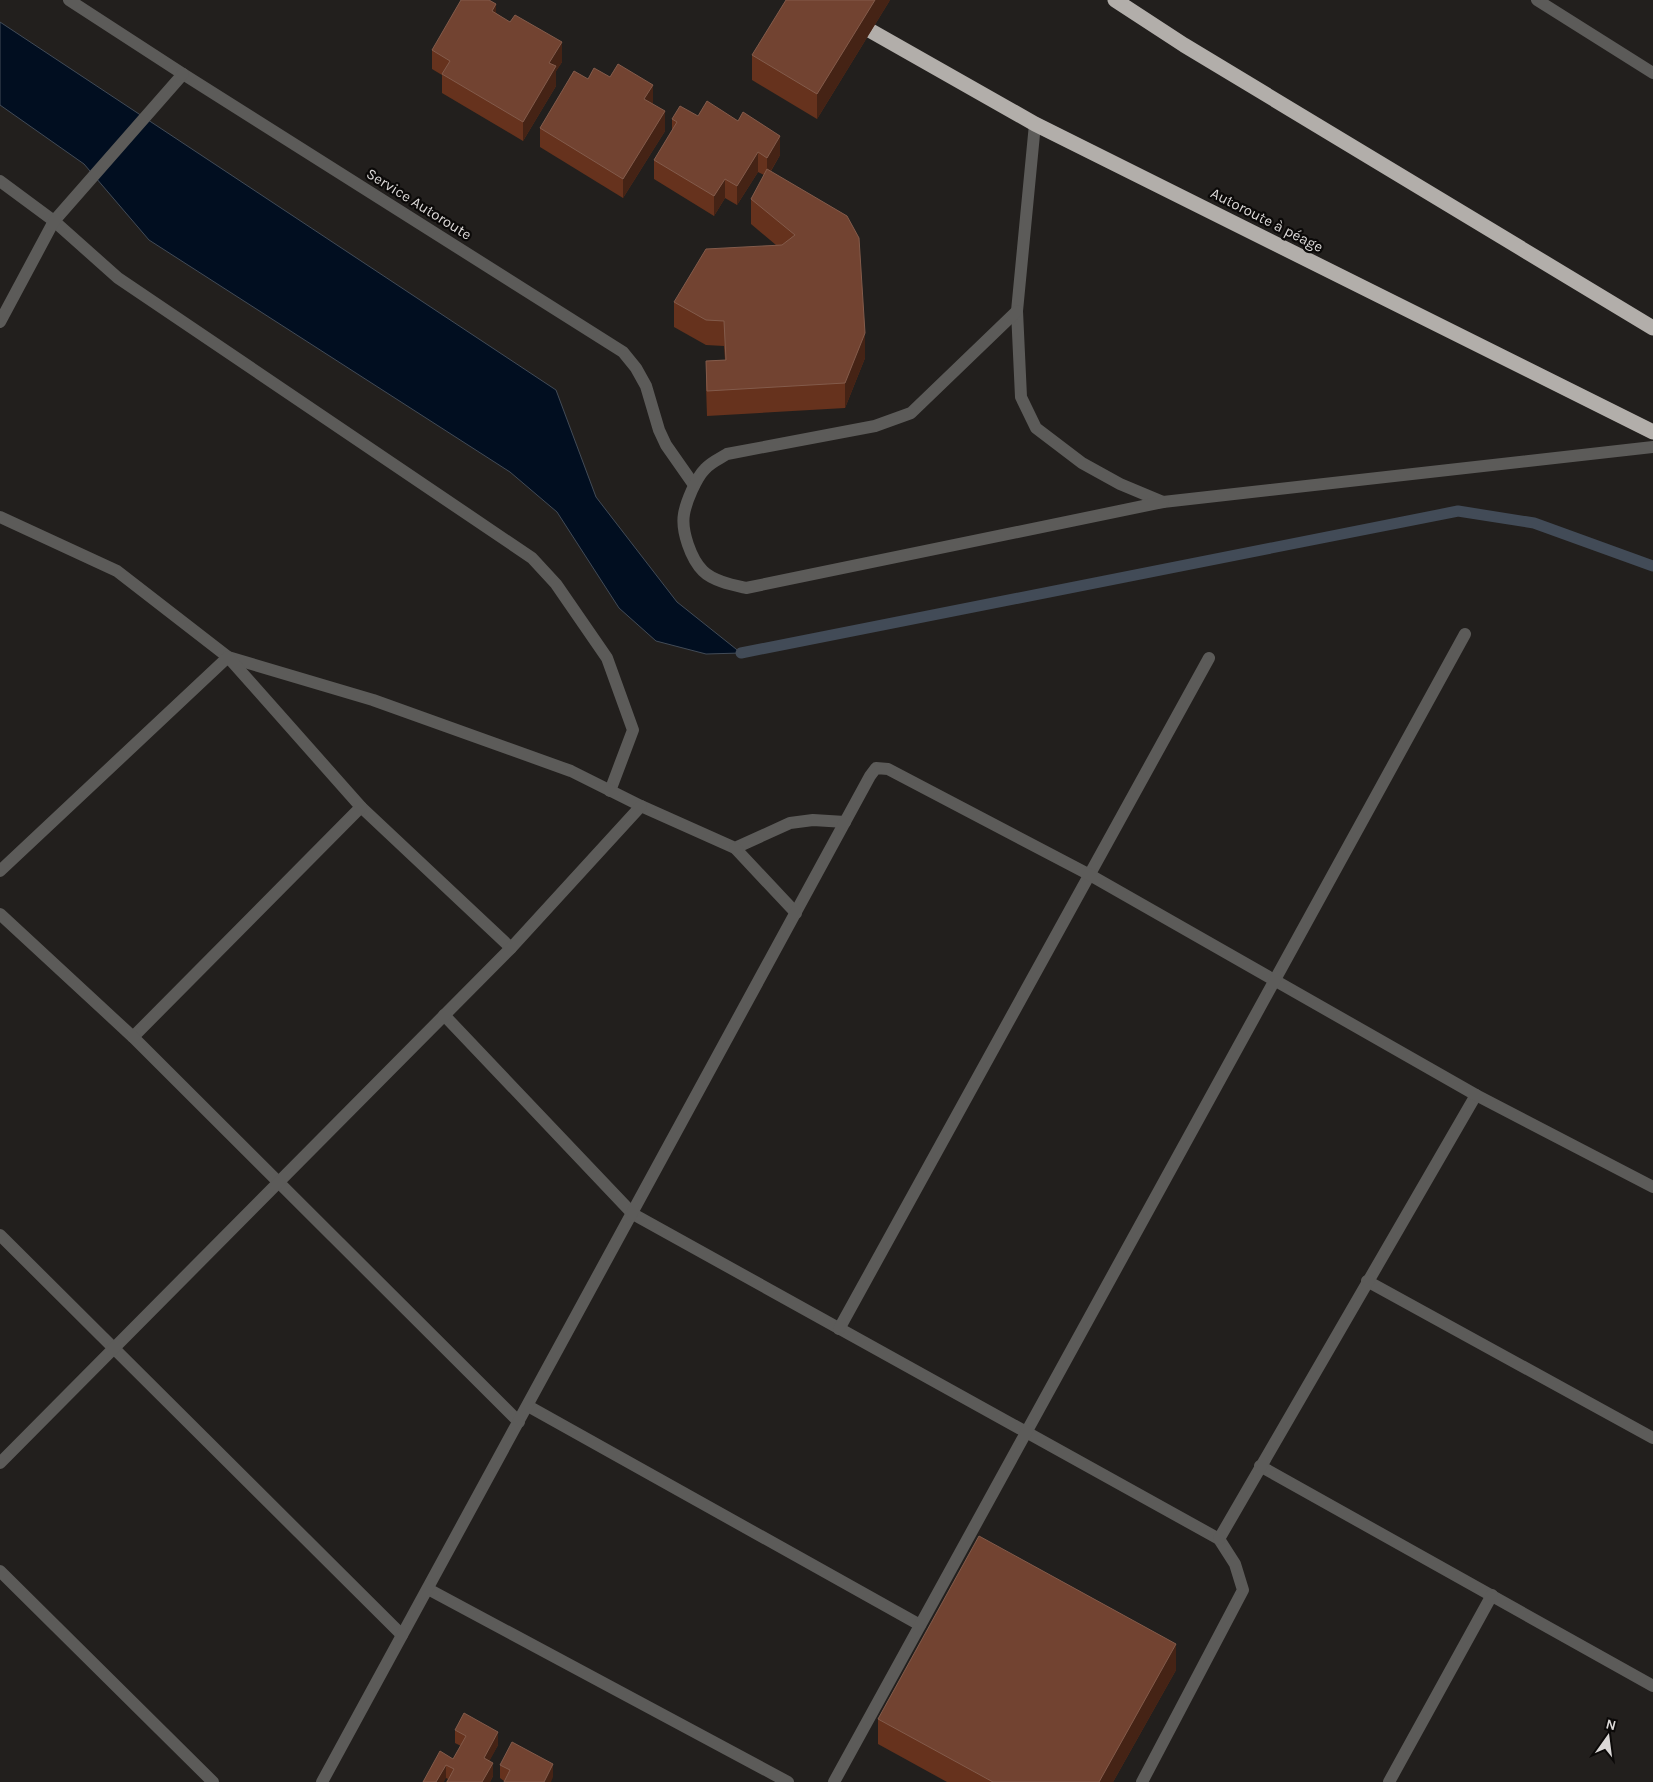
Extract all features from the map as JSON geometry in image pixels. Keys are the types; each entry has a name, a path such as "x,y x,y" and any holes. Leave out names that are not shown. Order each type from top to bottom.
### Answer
{"highway":[{"path":"1115,0 1192,50 1653,328"},
{"name":"Autoroute à péage","path":"870,31 1035,124 1653,432"}],"street":[{"name":"Service Autoroute","path":"68,0 623,352 636,368 646,386 658,430 694,486"},
{"path":"1538,0 1653,73"},
{"path":"0,322 54,221 183,74"},
{"path":"1035,124 1018,311 1021,397 1036,428 1082,464 1120,484 1164,502"},
{"path":"0,181 54,221 118,278 532,558 556,584 607,658 633,730 610,791"},
{"path":"1018,311 911,413 875,426 727,454 703,470 694,486 684,515 687,546 704,572 726,583 746,588 1164,502 1653,447"},
{"path":"0,517 117,570 228,657 361,807 511,948"},
{"path":"834,1782 1465,634"},
{"path":"228,657 373,700 571,771 641,806 735,848 796,913"},
{"path":"0,871 228,657"},
{"path":"839,1328 1209,658"},
{"path":"323,1782 876,768 888,769 1090,875 1476,1094 1653,1187"},
{"path":"0,1463 511,948 641,806"},
{"path":"133,1037 361,807"},
{"path":"735,848 790,823 813,820 845,822"},
{"path":"0,914 133,1037 519,1422"},
{"path":"444,1015 633,1214 1218,1539 1235,1564 1242,1590 1142,1782"},
{"path":"1218,1539 1476,1094"},
{"path":"0,1235 402,1635"},
{"path":"1368,1280 1653,1438"},
{"path":"528,1406 920,1625"},
{"path":"1260,1466 1653,1686"},
{"path":"0,1571 213,1782"},
{"path":"428,1589 788,1782"},
{"path":"1389,1782 1492,1595"}],"water":[{"path":"0,22 556,390 596,497 677,602 741,653 706,654 656,641 619,608 557,512 510,472 149,240 84,164 0,105"}],"building":[{"path":"461,0 489,0 496,4 492,11 510,22 515,15 562,42 549,63 556,66 523,122 442,74 450,61 432,50"},
{"path":"786,0 875,0 817,94 752,55"},
{"path":"618,64 653,85 644,99 665,111 623,179 540,128 574,71 588,79 594,68 610,77"},
{"path":"707,101 738,121 743,112 780,136 767,158 758,152 737,186 725,179 714,196 654,160 677,122 672,119 680,106 698,116"},
{"path":"767,169 847,216 859,238 865,333 845,383 707,391 706,361 726,360 724,321 706,320 674,302 706,249 782,245 795,235 751,199"},
{"path":"979,1536 1176,1644 1099,1782 993,1782 878,1719"},
{"path":"464,1713 498,1732 484,1758 493,1763 482,1782 447,1782 454,1769 446,1765 436,1782 423,1782 440,1751 453,1759 466,1736 455,1730"},
{"path":"512,1742 553,1764 544,1782 504,1782 510,1770 500,1765"}],"waterway":[{"path":"741,653 1458,511 1534,523 1653,566"}]}
